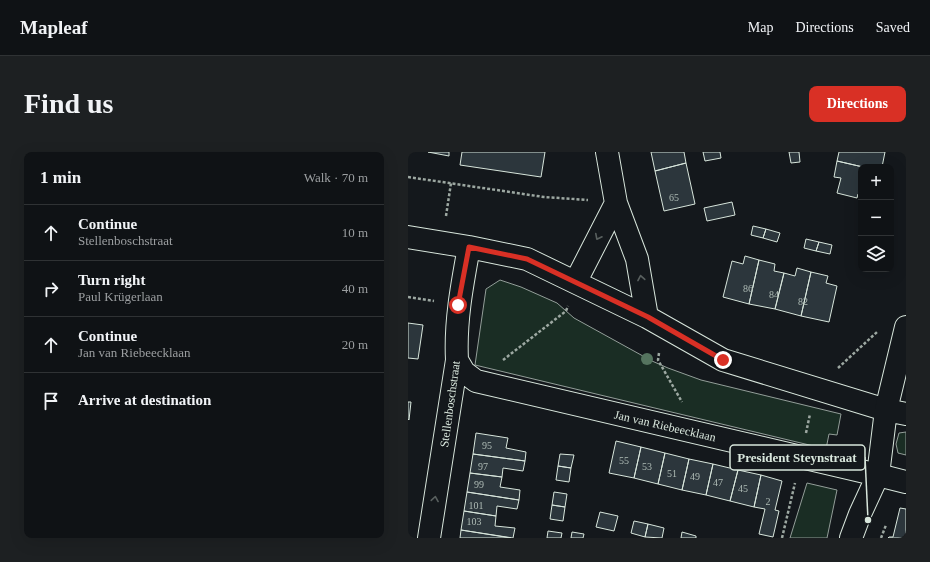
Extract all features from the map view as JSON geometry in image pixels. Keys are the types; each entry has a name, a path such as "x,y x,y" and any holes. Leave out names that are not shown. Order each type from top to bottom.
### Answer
{"street":[{"path":"607,152 616,202 637,259 654,321"},
{"path":"576,281 616,202"},
{"path":"408,237 469,247 527,259 576,281 654,321 723,360 896,412"},
{"name":"Stellenboschstraat","path":"430,538 457,360 455,337 458,305 469,247"},
{"path":"852,538 860,514 878,475 896,412 906,327"},
{"name":"Jan van Riebeecklaan","path":"457,360 464,372 476,381 906,482"}],"path":[{"path":"408,177 544,197 616,202"},
{"path":"442,243 451,184"},
{"path":"476,381 566,311 576,281"},
{"path":"654,321 658,360 691,416 688,432"}],"green space":[{"path":"500,280 521,287 557,303 574,318 652,361 668,368 701,380 841,414 837,435 829,434 826,449 475,365 486,289"},
{"path":"906,432 906,455 898,453 896,444 899,433"},
{"path":"807,483 837,490 827,538 790,538"}],"building":[{"path":"428,152 449,152 449,156"},
{"path":"462,152 545,152 541,177 460,165"},
{"path":"651,152 684,152 686,163 655,171"},
{"path":"703,152 720,152 721,158 705,161"},
{"path":"789,152 799,152 800,162 791,163"},
{"path":"839,152 885,152 883,164 858,164 858,166 837,161"},
{"path":"837,161 858,166 857,198 837,193 841,178 834,177"},
{"path":"686,163 695,204 664,211 655,171"},
{"path":"732,202 735,215 707,221 704,208"},
{"path":"753,226 766,229 763,238 751,235"},
{"path":"766,229 780,233 777,242 763,238"},
{"path":"806,239 819,242 816,251 804,248"},
{"path":"819,242 832,245 830,254 816,251"},
{"path":"745,256 759,260 749,304 723,297 732,261 743,264"},
{"path":"759,260 775,264 774,271 784,273 775,309 749,304"},
{"path":"797,268 811,272 801,316 775,309 784,273 795,276"},
{"path":"811,272 828,276 826,283 837,286 829,322 801,316"},
{"path":"408,323 423,325 418,359 408,358"},
{"path":"408,402 411,402 409,420 408,419"},
{"path":"476,433 508,438 506,448 526,452 525,461 473,454"},
{"path":"616,441 641,447 634,478 609,473"},
{"path":"641,447 665,453 658,484 634,478"},
{"path":"665,453 689,459 682,490 658,484"},
{"path":"473,454 525,461 523,471 503,468 502,477 470,473"},
{"path":"560,454 574,455 571,468 558,466"},
{"path":"689,459 713,464 706,495 682,490"},
{"path":"713,464 738,470 730,501 706,495"},
{"path":"558,466 571,468 569,482 556,480"},
{"path":"738,470 761,475 754,507 730,501"},
{"path":"470,473 502,477 500,487 520,490 519,500 467,492"},
{"path":"761,475 782,481 775,510 779,511 773,537 759,534 765,509 754,507"},
{"path":"467,492 519,500 517,509 497,506 496,516 464,511"},
{"path":"554,492 567,494 565,507 552,505"},
{"path":"552,505 565,507 563,521 550,519"},
{"path":"900,508 906,509 906,538 888,538 893,537"},
{"path":"464,511 496,516 495,526 515,528 513,538 461,530"},
{"path":"600,512 618,516 614,531 596,527"},
{"path":"634,521 648,524 645,537 631,533"},
{"path":"648,524 664,528 662,538 645,537"},
{"path":"461,530 511,538 460,538"},
{"path":"548,531 562,533 561,538 547,538"},
{"path":"572,532 584,534 583,538 571,538"},
{"path":"682,532 696,536 696,538 681,538"}],"place":[{"name":"President Steynstraat","path":"868,520"}],"route":[{"path":"458,305 469,247 527,259 576,281 648,317 723,360"}]}
